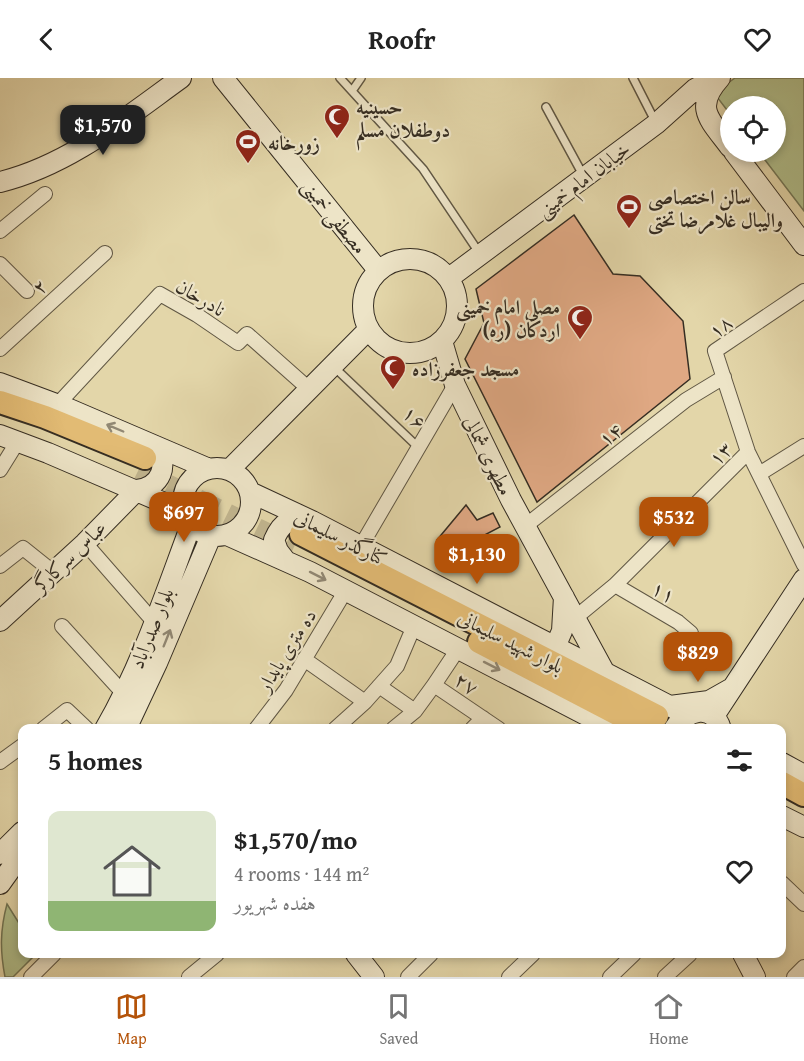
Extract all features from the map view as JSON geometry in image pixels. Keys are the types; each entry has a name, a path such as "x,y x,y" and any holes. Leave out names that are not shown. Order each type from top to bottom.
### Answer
{"main road":[{"path":"0,182 19,177 78,150 181,78"},
{"name":"مصطفی خمینی","path":"223,78 378,270"},
{"name":"خیابان امام خمینی","path":"449,278 660,121 695,89 714,78"},
{"path":"720,78 709,90 705,102 709,118 720,133"},
{"path":"660,121 681,109 693,110 709,118"},
{"path":"743,162 794,219 804,244"},
{"path":"408,258 424,260 438,267 449,278 456,290 457,318 451,331 430,349 417,353 402,353 383,345 369,329 363,314 363,298 368,283 378,270 392,262 408,258"},
{"path":"230,469 369,329"},
{"name":"مطهری شمالی","path":"442,341 455,385 524,526 605,673"},
{"path":"0,383 58,404 144,466 200,532 219,535 237,530 250,511 250,492 244,480 230,469 144,466 9,438"},
{"path":"0,402 45,417 144,466"},
{"path":"0,417 144,466"},
{"name":"عباس سرکارگر","path":"0,621 84,543 144,466"},
{"path":"187,518 182,500 184,490 189,480 207,468"},
{"name":"کنارگذر سلیمانی","path":"250,492 346,590 603,724"},
{"name":"بلوار صدرآباد","path":"108,724 124,694 154,622 187,518"},
{"name":"کنارگذر سلیمانی","path":"219,535 361,546 605,673 667,719"},
{"name":"بلوار صدرآباد","path":"128,724 219,535"},
{"name":"بلوار شهید سلیمانی","path":"298,541 667,719"},
{"path":"667,719 697,711 706,712 718,723 734,687 804,579"},
{"path":"555,646 562,631 564,597"},
{"path":"667,719 709,701 734,687"},
{"path":"734,687 732,702 734,724"},
{"path":"793,771 804,795"},
{"path":"786,802 804,811"},
{"path":"786,818 804,827"},
{"path":"1,850 18,835"},
{"path":"0,884 18,862"},
{"path":"359,958 374,977"},
{"path":"745,958 755,977"}],"street":[{"path":"0,231 45,194"},
{"name":"۲","path":"0,349 105,253"},
{"path":"0,264 27,291"},
{"name":"۱۸","path":"748,452 715,351 804,291"},
{"name":"نادرخان","path":"58,404 160,294 197,315 238,343 247,334 309,389"},
{"name":"۱۴","path":"524,526 686,400 724,377"},
{"name":"۱۶","path":"419,448 455,385"},
{"path":"0,470 9,438"},
{"path":"759,474 804,446"},
{"path":"361,546 419,448"},
{"name":"۱۳","path":"575,618 615,585 748,452 804,566"},
{"path":"84,543 154,622"},
{"path":"0,566 23,548 53,572"},
{"name":"۱۱","path":"615,585 678,622 691,633"},
{"name":"ده متری پایدار","path":"260,724 286,690 346,590"},
{"path":"62,626 124,694"},
{"path":"341,724 365,702 397,666 414,626"},
{"path":"434,685 458,649"},
{"path":"304,659 365,702"},
{"name":"۲۷","path":"399,724 415,711 434,685 492,724"},
{"path":"379,686 415,711"},
{"path":"49,724 67,710 82,724"},
{"path":"477,724 483,718"},
{"path":"0,762 18,749"},
{"path":"786,887 804,904"},
{"path":"31,977 50,958"},
{"path":"189,977 212,958"},
{"path":"408,977 427,958"},
{"path":"509,977 528,958"},
{"path":"610,977 630,958"},
{"path":"665,977 686,958"},
{"path":"794,977 804,967"}],"lane":[{"path":"340,78 423,169 480,255"},
{"path":"352,91 361,78"},
{"path":"633,78 660,121"},
{"path":"546,107 585,178"},
{"name":"۱۶","path":"332,365 419,448"}],"green space":[{"path":"735,78 804,78 804,211 767,162 786,162 786,96 720,96 720,101 714,93"},
{"path":"7,904 18,922 18,958 32,958 13,977 5,977 2,958"}],"building":[{"name":"مصلی امام خمینی (ره) اردکان","path":"574,215 613,274 640,276 683,321 690,379 537,502 465,359 484,323 476,289"},
{"path":"466,505 477,520 493,513 500,527 473,541 459,558 437,540"}],"tunnel":[{"path":"138,471 294,547"}],"place":[{"name":"حسینیه دوطفلان مسلم","path":"337,140"},
{"name":"زورخانه","path":"248,165"},
{"name":"سالن اختصاصی والیبال غلامرضا تختی","path":"629,230"},
{"name":"مصلی امام خمینی (ره) اردکان","path":"580,341"},
{"name":"مسجد جعفرزاده","path":"393,391"}]}
